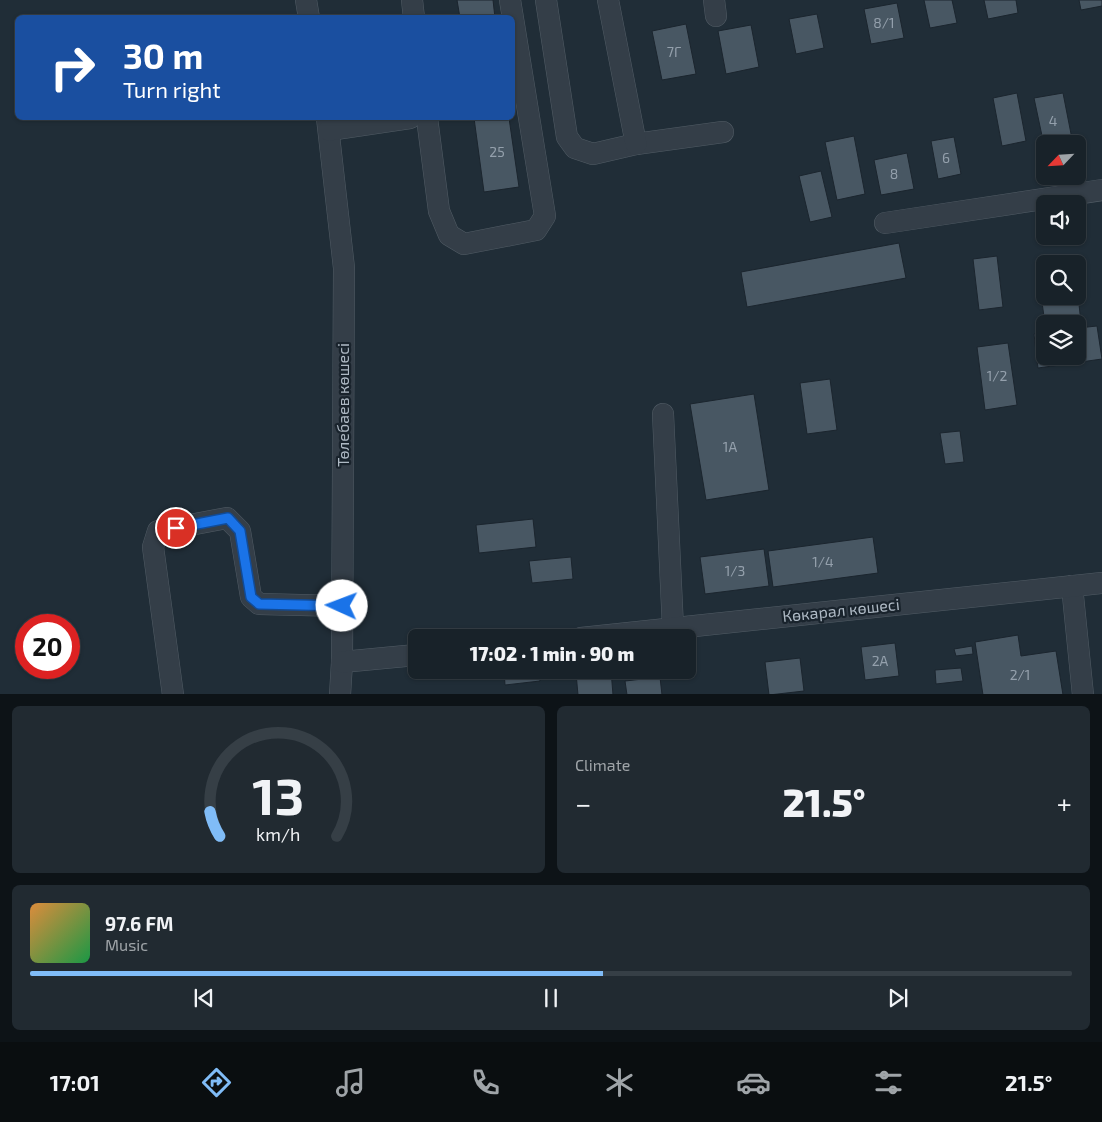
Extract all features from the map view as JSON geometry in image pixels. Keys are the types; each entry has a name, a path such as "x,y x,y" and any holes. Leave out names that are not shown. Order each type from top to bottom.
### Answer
{"street":[{"path":"306,0 308,15"},
{"path":"412,0 414,15"},
{"path":"510,0 512,15"},
{"path":"546,0 567,137 575,148 593,154 636,144 722,132"},
{"path":"608,0 636,144"},
{"path":"427,120 439,211 449,235 464,244 536,230 545,216 515,31"},
{"path":"328,124 383,120"},
{"name":"Төлебаев көшесі","path":"328,124 344,268 342,662 340,694"},
{"path":"886,223 1102,190"},
{"path":"663,414 673,628"},
{"path":"173,694 153,547 158,531 228,518 240,531 251,597 259,604 342,606"},
{"name":"Көкарал көшесі","path":"664,629 1102,583"},
{"path":"1072,586 1083,694"},
{"path":"342,662 408,655"}],"building":[{"path":"457,0 493,0 495,15 460,15"},
{"path":"924,0 952,0 957,23 930,28"},
{"path":"984,0 1016,0 1018,13 988,19"},
{"path":"1079,0 1102,0 1102,6 1081,10"},
{"path":"897,3 904,38 871,44 864,9"},
{"path":"817,14 824,48 796,54 789,19"},
{"path":"686,24 696,74 662,80 652,31"},
{"path":"751,25 759,67 726,74 718,31"},
{"path":"1017,93 1026,141 1002,146 993,98"},
{"path":"1063,93 1071,135 1042,135 1034,98"},
{"path":"474,120 509,120 519,187 484,192"},
{"path":"854,136 865,194 837,200 825,142"},
{"path":"954,137 961,174 938,179 931,141"},
{"path":"907,153 914,189 881,195 874,160"},
{"path":"821,171 832,217 810,222 799,176"},
{"path":"899,243 906,278 747,307 741,272"},
{"path":"997,256 1003,307 979,310 973,259"},
{"path":"1042,305 1079,305 1080,315 1044,315"},
{"path":"1097,326 1102,359 1086,361 1086,327"},
{"path":"1034,334 1036,334 1036,351"},
{"path":"1008,343 1017,405 985,410 977,347"},
{"path":"1038,365 1059,365 1038,368"},
{"path":"830,379 837,430 807,434 800,383"},
{"path":"754,394 769,490 706,500 690,404"},
{"path":"960,431 964,462 945,464 940,433"},
{"path":"533,519 536,547 479,553 476,525"},
{"path":"873,537 878,573 773,587 768,551"},
{"path":"764,549 769,586 705,594 700,557"},
{"path":"571,557 573,579 532,583 529,561"},
{"path":"1018,635 1021,656 1056,651 1063,694 983,694 975,642"},
{"path":"895,643 899,676 865,680 861,647"},
{"path":"972,646 973,654 956,656 954,649"},
{"path":"800,658 804,691 769,694 765,662"},
{"path":"961,668 963,681 936,684 935,670"},
{"path":"505,679 540,679 540,681 505,685"},
{"path":"577,679 612,679 613,694 578,694"},
{"path":"660,679 662,694 627,694 625,681"}],"route":[{"path":"176,528 228,518 240,531 251,597 259,604 342,606"}]}
